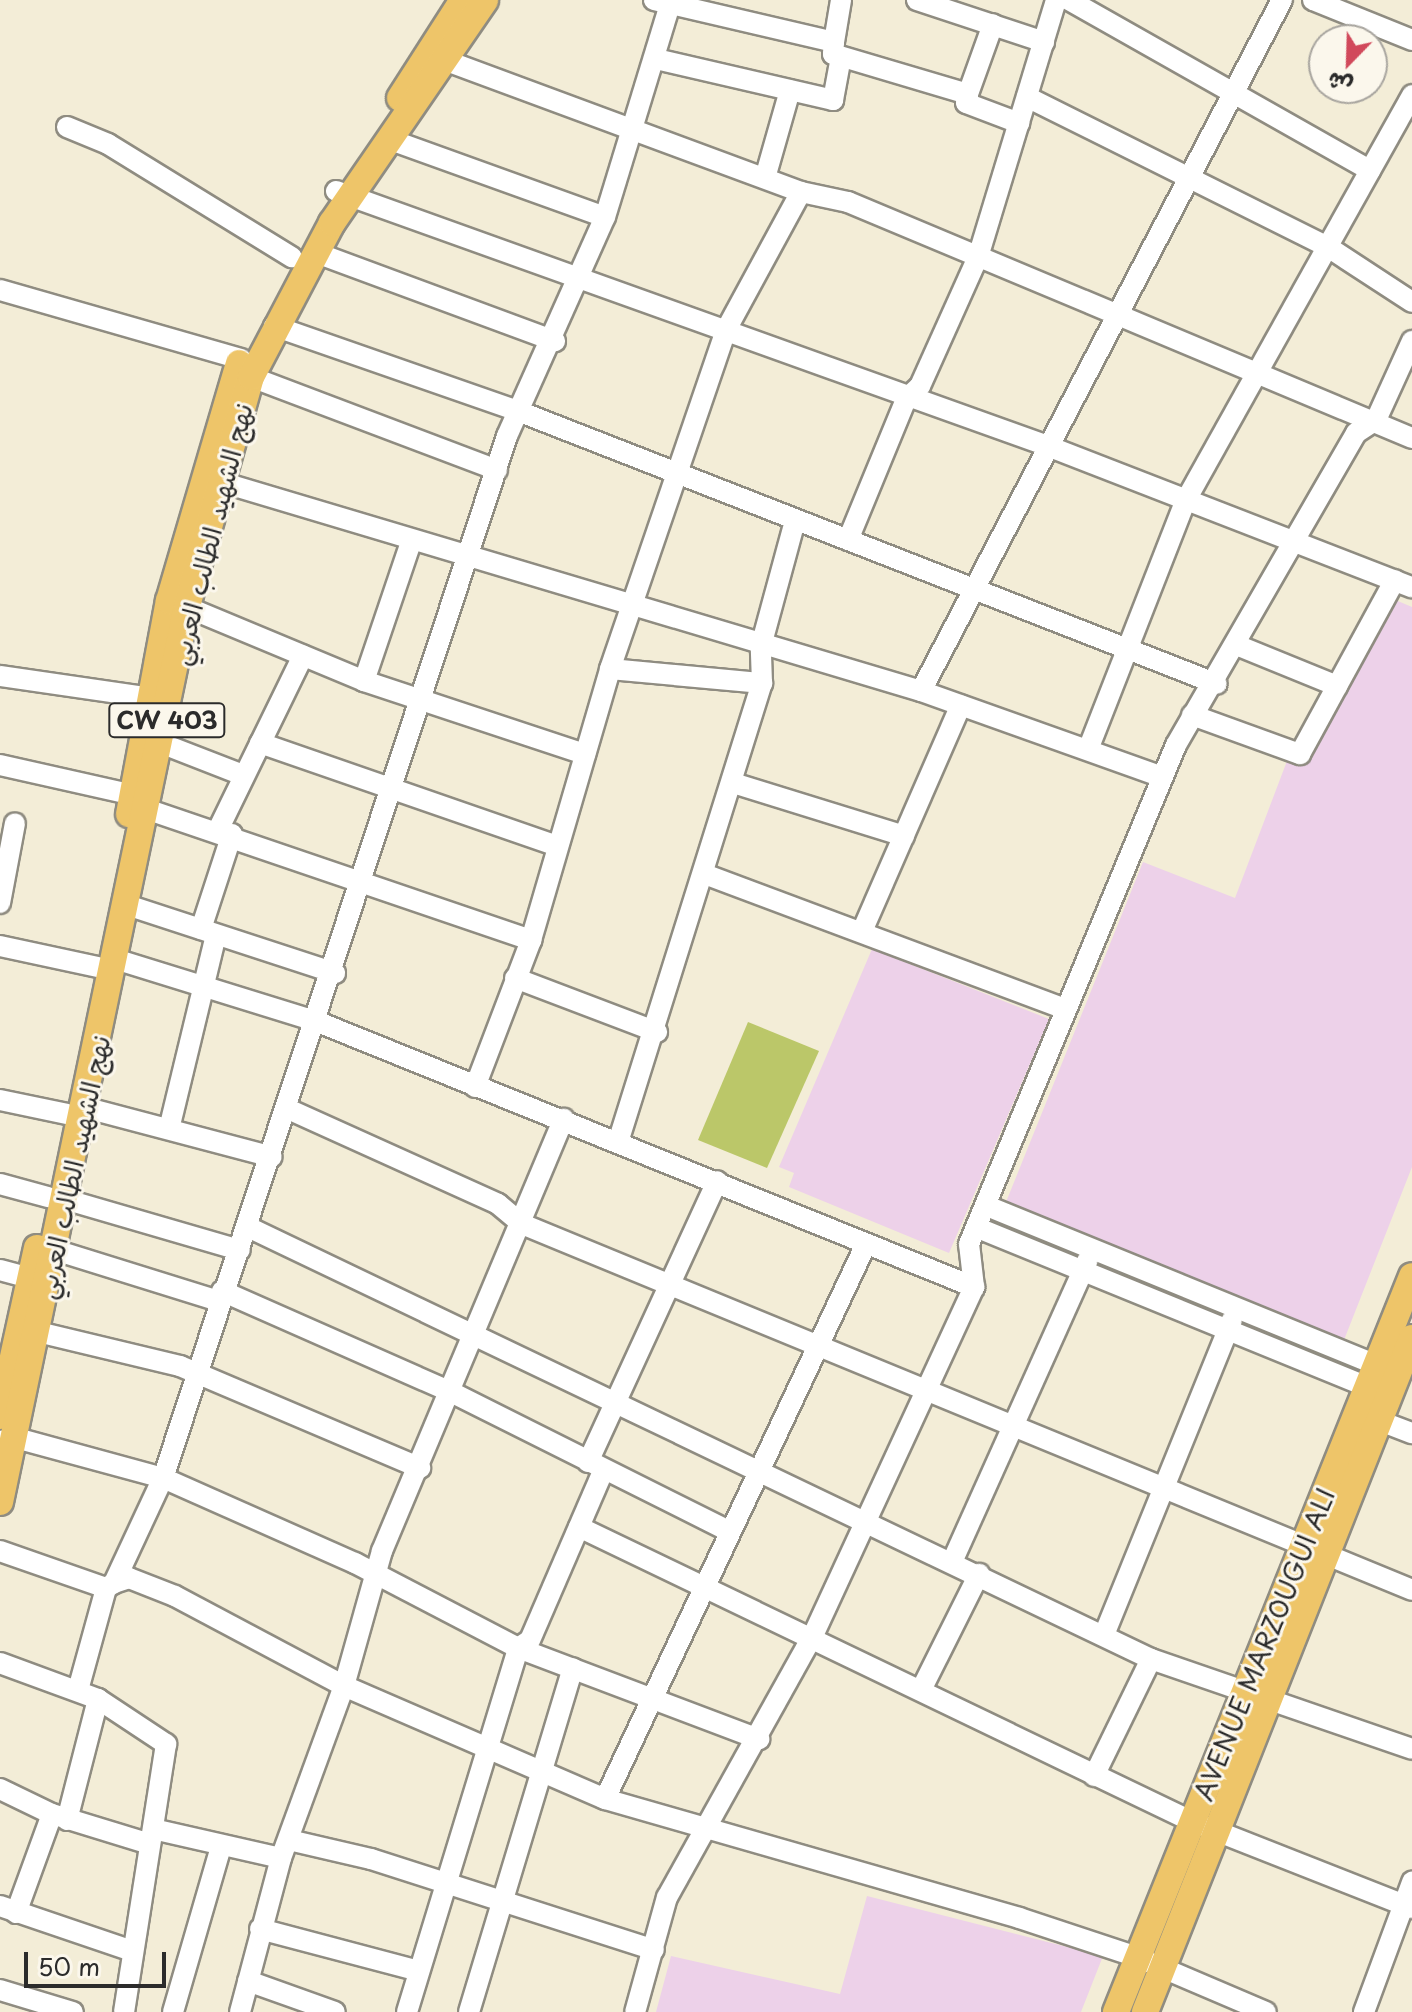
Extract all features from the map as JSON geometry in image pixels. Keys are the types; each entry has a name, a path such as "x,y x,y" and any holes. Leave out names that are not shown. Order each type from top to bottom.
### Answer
{"main road":[{"name":"نهج الشهيد الطالب العربي","path":"106,963 127,905 153,698 246,368 303,254 463,0"},
{"name":"نهج الشهيد الطالب العربي","path":"343,194 391,140 447,61 485,0"},
{"name":"نهج الشهيد الطالب العربي","path":"0,1502 8,1440 38,1332 46,1248 106,963 141,802 163,744 178,604 221,482 246,368 274,326 303,254"},
{"name":"نهج الشهيد الطالب العربي","path":"0,1416 4,1383 30,1278 46,1248"},
{"name":"AVENUE MARZOUGUI ALI","path":"1116,2012 1191,1821 1257,1693 1316,1553 1381,1375 1412,1276"},
{"name":"AVENUE MARZOUGUI ALI","path":"1316,1553 1380,1421 1381,1375 1412,1338"},
{"name":"AVENUE MARZOUGUI ALI","path":"1145,2012 1217,1831 1257,1693"}],"street":[{"path":"656,59 833,100 841,0"},
{"path":"917,0 951,5 1044,42"},
{"path":"848,540 906,399 920,386 978,257 1056,0"},
{"path":"1069,0 1370,170"},
{"path":"921,691 970,587 1282,0"},
{"path":"1319,1 1412,40"},
{"path":"78,1690 110,1586 163,1478 220,1296 240,1250 335,973 518,411 555,341 605,217 637,126 656,59 662,2 725,8 968,94"},
{"path":"993,24 966,103 1019,123"},
{"path":"447,61 637,126 801,192 848,202 1376,420 1412,438"},
{"path":"765,178 790,90"},
{"path":"1089,747 1186,500 1412,95"},
{"path":"1027,97 1189,175 1328,247 1412,302"},
{"path":"67,127 108,144 303,254 555,341"},
{"path":"391,140 605,217"},
{"path":"475,1087 531,940 555,845 610,669 726,330 801,192"},
{"path":"343,194 726,330 906,399 1045,445 1403,583 1337,686 1300,754 1192,715"},
{"path":"0,290 246,368 497,470"},
{"path":"274,326 506,413 518,411 1217,684"},
{"path":"635,2012 667,1897 708,1832 812,1637 929,1392 974,1287 969,1244 1162,777 1192,715 1217,684 1356,433 1376,420 1412,341"},
{"path":"221,482 631,608 921,691 1089,747 1162,777"},
{"path":"619,1139 707,875 762,683 761,646 795,521"},
{"path":"364,681 411,542"},
{"path":"178,604 364,681 585,754"},
{"path":"1239,646 1337,686"},
{"path":"170,1125 203,986 208,932 225,832 243,775 303,656"},
{"path":"610,669 762,683"},
{"path":"0,676 153,698"},
{"path":"863,929 961,705"},
{"path":"260,743 393,793 555,845"},
{"path":"163,744 243,775"},
{"path":"0,765 141,802 531,940"},
{"path":"733,783 904,836"},
{"path":"0,903 15,823"},
{"path":"707,875 863,929 1065,1009"},
{"path":"127,905 335,973"},
{"path":"0,946 106,963 203,986 318,1022 475,1087 619,1139 974,1287"},
{"path":"515,978 657,1032"},
{"path":"0,1100 170,1125 272,1157"},
{"path":"288,1109 498,1204 522,1224 673,1282 1013,1429 1412,1590"},
{"path":"240,2012 260,1929 285,1849 344,1686 376,1580 564,1119"},
{"path":"407,2012 518,1648 530,1640 579,1527 614,1404 673,1282 717,1181"},
{"path":"0,1184 240,1250"},
{"path":"987,1206 1237,1308 1381,1375"},
{"path":"248,1227 475,1339 979,1574 1151,1659 1257,1693 1412,1749"},
{"path":"978,1228 1228,1329 1381,1375"},
{"path":"605,1799 699,1587 820,1345 866,1244"},
{"path":"46,1248 220,1296 451,1392 728,1531"},
{"path":"952,1562 1092,1251"},
{"path":"0,1270 30,1278"},
{"path":"1104,1635 1166,1489 1237,1308"},
{"path":"38,1332 197,1373 420,1468"},
{"path":"1380,1421 1412,1433"},
{"path":"8,1440 163,1478 355,1563 376,1580 518,1648 759,1739"},
{"path":"579,1527 1191,1821 1408,1906"},
{"path":"0,1551 110,1586 129,1578 175,1596 344,1686 542,1775 605,1799 1137,1957 1160,1972 1266,2012"},
{"path":"921,1690 979,1574"},
{"path":"1094,1776 1151,1659"},
{"path":"0,1663 98,1699 166,1744 124,2012"},
{"path":"469,2012 573,1668"},
{"path":"98,1699 59,1817 8,1910 132,1951"},
{"path":"0,1789 59,1817 221,1847 285,1849 443,1886 500,1906 654,1950"},
{"path":"173,2012 221,1847"},
{"path":"1364,2012 1408,1906 1412,1882"},
{"path":"260,1929 419,1971"},
{"path":"248,1981 335,2012"},
{"path":"0,1990 73,2012"}],"shaded area":[{"path":"1393,599 1412,607 1412,1167 1344,1340 1006,1202 1143,862 1235,898 1287,761 1304,765"},
{"path":"872,949 1049,1019 949,1253 789,1187 794,1173 779,1167"},
{"path":"867,1896 1103,1956 1081,2012 656,2012 671,1956 840,1994"}],"green space":[{"path":"748,1022 819,1051 767,1168 698,1140"}]}
